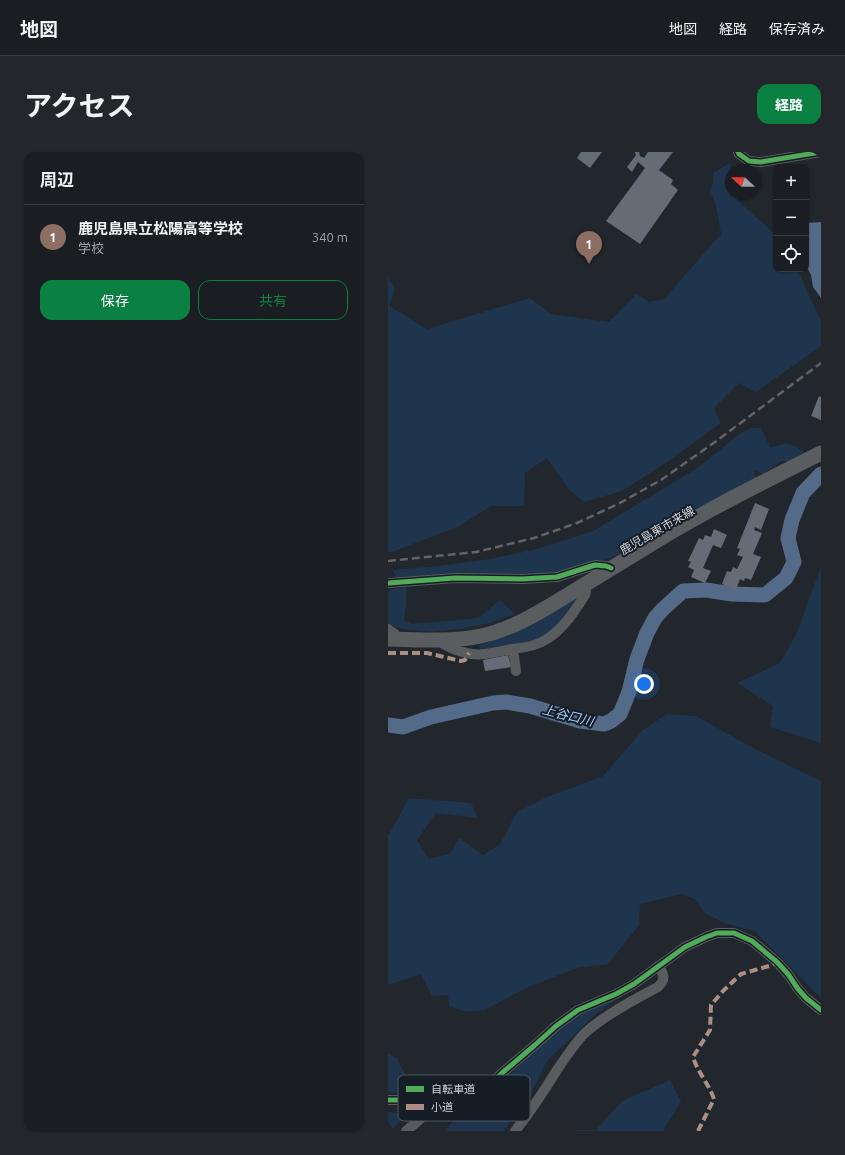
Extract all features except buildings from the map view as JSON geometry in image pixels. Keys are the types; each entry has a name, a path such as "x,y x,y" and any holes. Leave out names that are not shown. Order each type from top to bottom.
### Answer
{"main road":[{"name":"鹿児島東市来線","path":"394,639 437,640 482,636 518,624 662,537 740,494 821,453"}],"street":[{"path":"738,152 749,161 761,162 821,152"},
{"path":"389,582 455,578 522,579 557,576 595,565 612,568"},
{"path":"437,640 454,649 484,654 538,644 553,635 568,619 585,596 586,591 584,585"},
{"path":"388,629 395,634 394,639"},
{"path":"513,649 516,671"},
{"path":"500,1075 556,1026 578,1010 616,994 634,984 685,947 717,933 734,933 752,941 777,962 806,998 821,1010"},
{"path":"530,1112 571,1050 583,1036 598,1023 662,984 664,976 658,966"},
{"path":"406,1131 417,1121"},
{"path":"515,1131 523,1121"}],"shaded area":[{"path":"725,166 725,200 737,200 773,232 773,272 798,272 821,321 821,346 756,392 739,383 714,408 721,423 664,464 622,491 584,502 569,490 547,458 525,473 524,506 491,506 458,527 392,552 388,552 388,277 395,289 389,306 427,329 530,298 551,314 609,322 636,294 649,302 664,299 721,234 716,205 710,191 713,183 713,173"},
{"path":"821,222 821,298 813,287 809,271 809,223"},
{"path":"751,428 761,428 770,447 786,443 795,446 804,452 789,461 780,462 763,474 755,470 754,474 756,479 658,530 611,558 559,572 542,573 397,578 392,570 439,566 490,559 537,549 593,531 696,469 741,433"},
{"path":"821,566 821,743 770,727 773,706 737,683 780,663 797,633"},
{"path":"406,587 404,621 412,624 478,618 500,600 515,614 490,623 467,628 432,632 402,629 388,624 388,590"},
{"path":"581,594 558,625 542,637 534,641 516,645 480,649 479,645 510,635 532,625"},
{"path":"667,714 696,716 757,750 821,781 821,998 755,931 724,923 705,913 695,899 682,894 640,904 639,925 608,964 577,968 526,988 485,1010 466,1012 449,1006 448,995 432,996 421,974 388,985 388,834 409,798 471,803 478,818 436,813 417,840 429,859 450,854 459,838 483,855 500,844 517,812 547,797 603,776 643,730"},
{"path":"610,999 615,1000 596,1014 547,1061 530,1096 530,1075 509,1075 565,1023"},
{"path":"388,1053 397,1059 406,1075 398,1075 398,1093 388,1092"},
{"path":"670,1080 681,1101 663,1131 574,1131 596,1130 622,1101"},
{"path":"388,1112 398,1113 398,1121 401,1121 390,1131 388,1131"},
{"path":"454,1121 511,1121 503,1131 446,1131"}],"waterway":[{"name":"上谷口川","path":"388,725 403,727 431,717 493,703 506,702 530,706 580,721 604,724 611,721 620,714 629,692 637,659 647,633 655,618 683,591 706,590 732,594 765,595 786,578 794,562 788,538 792,520 803,493 821,474"}],"railway":[{"path":"388,561 476,552 534,538 577,523 618,504 661,480 715,442 821,363"}],"marked path":[{"path":"388,653 427,653 461,661 465,660 469,653"},
{"path":"698,1131 714,1099 693,1057 710,1030 711,1005 741,974 769,966 777,962"}],"cycle path":[{"path":"738,152 749,161 761,162 821,152"},
{"path":"389,583 455,578 522,579 557,577 595,565 611,568"},
{"path":"500,1075 556,1026 578,1010 616,994 634,984 685,947 717,933 734,933 752,941 777,962 806,998 821,1010"},
{"path":"388,1100 398,1100"}],"place":[{"name":"鹿児島県立松陽高等学校","path":"589,264"}]}
